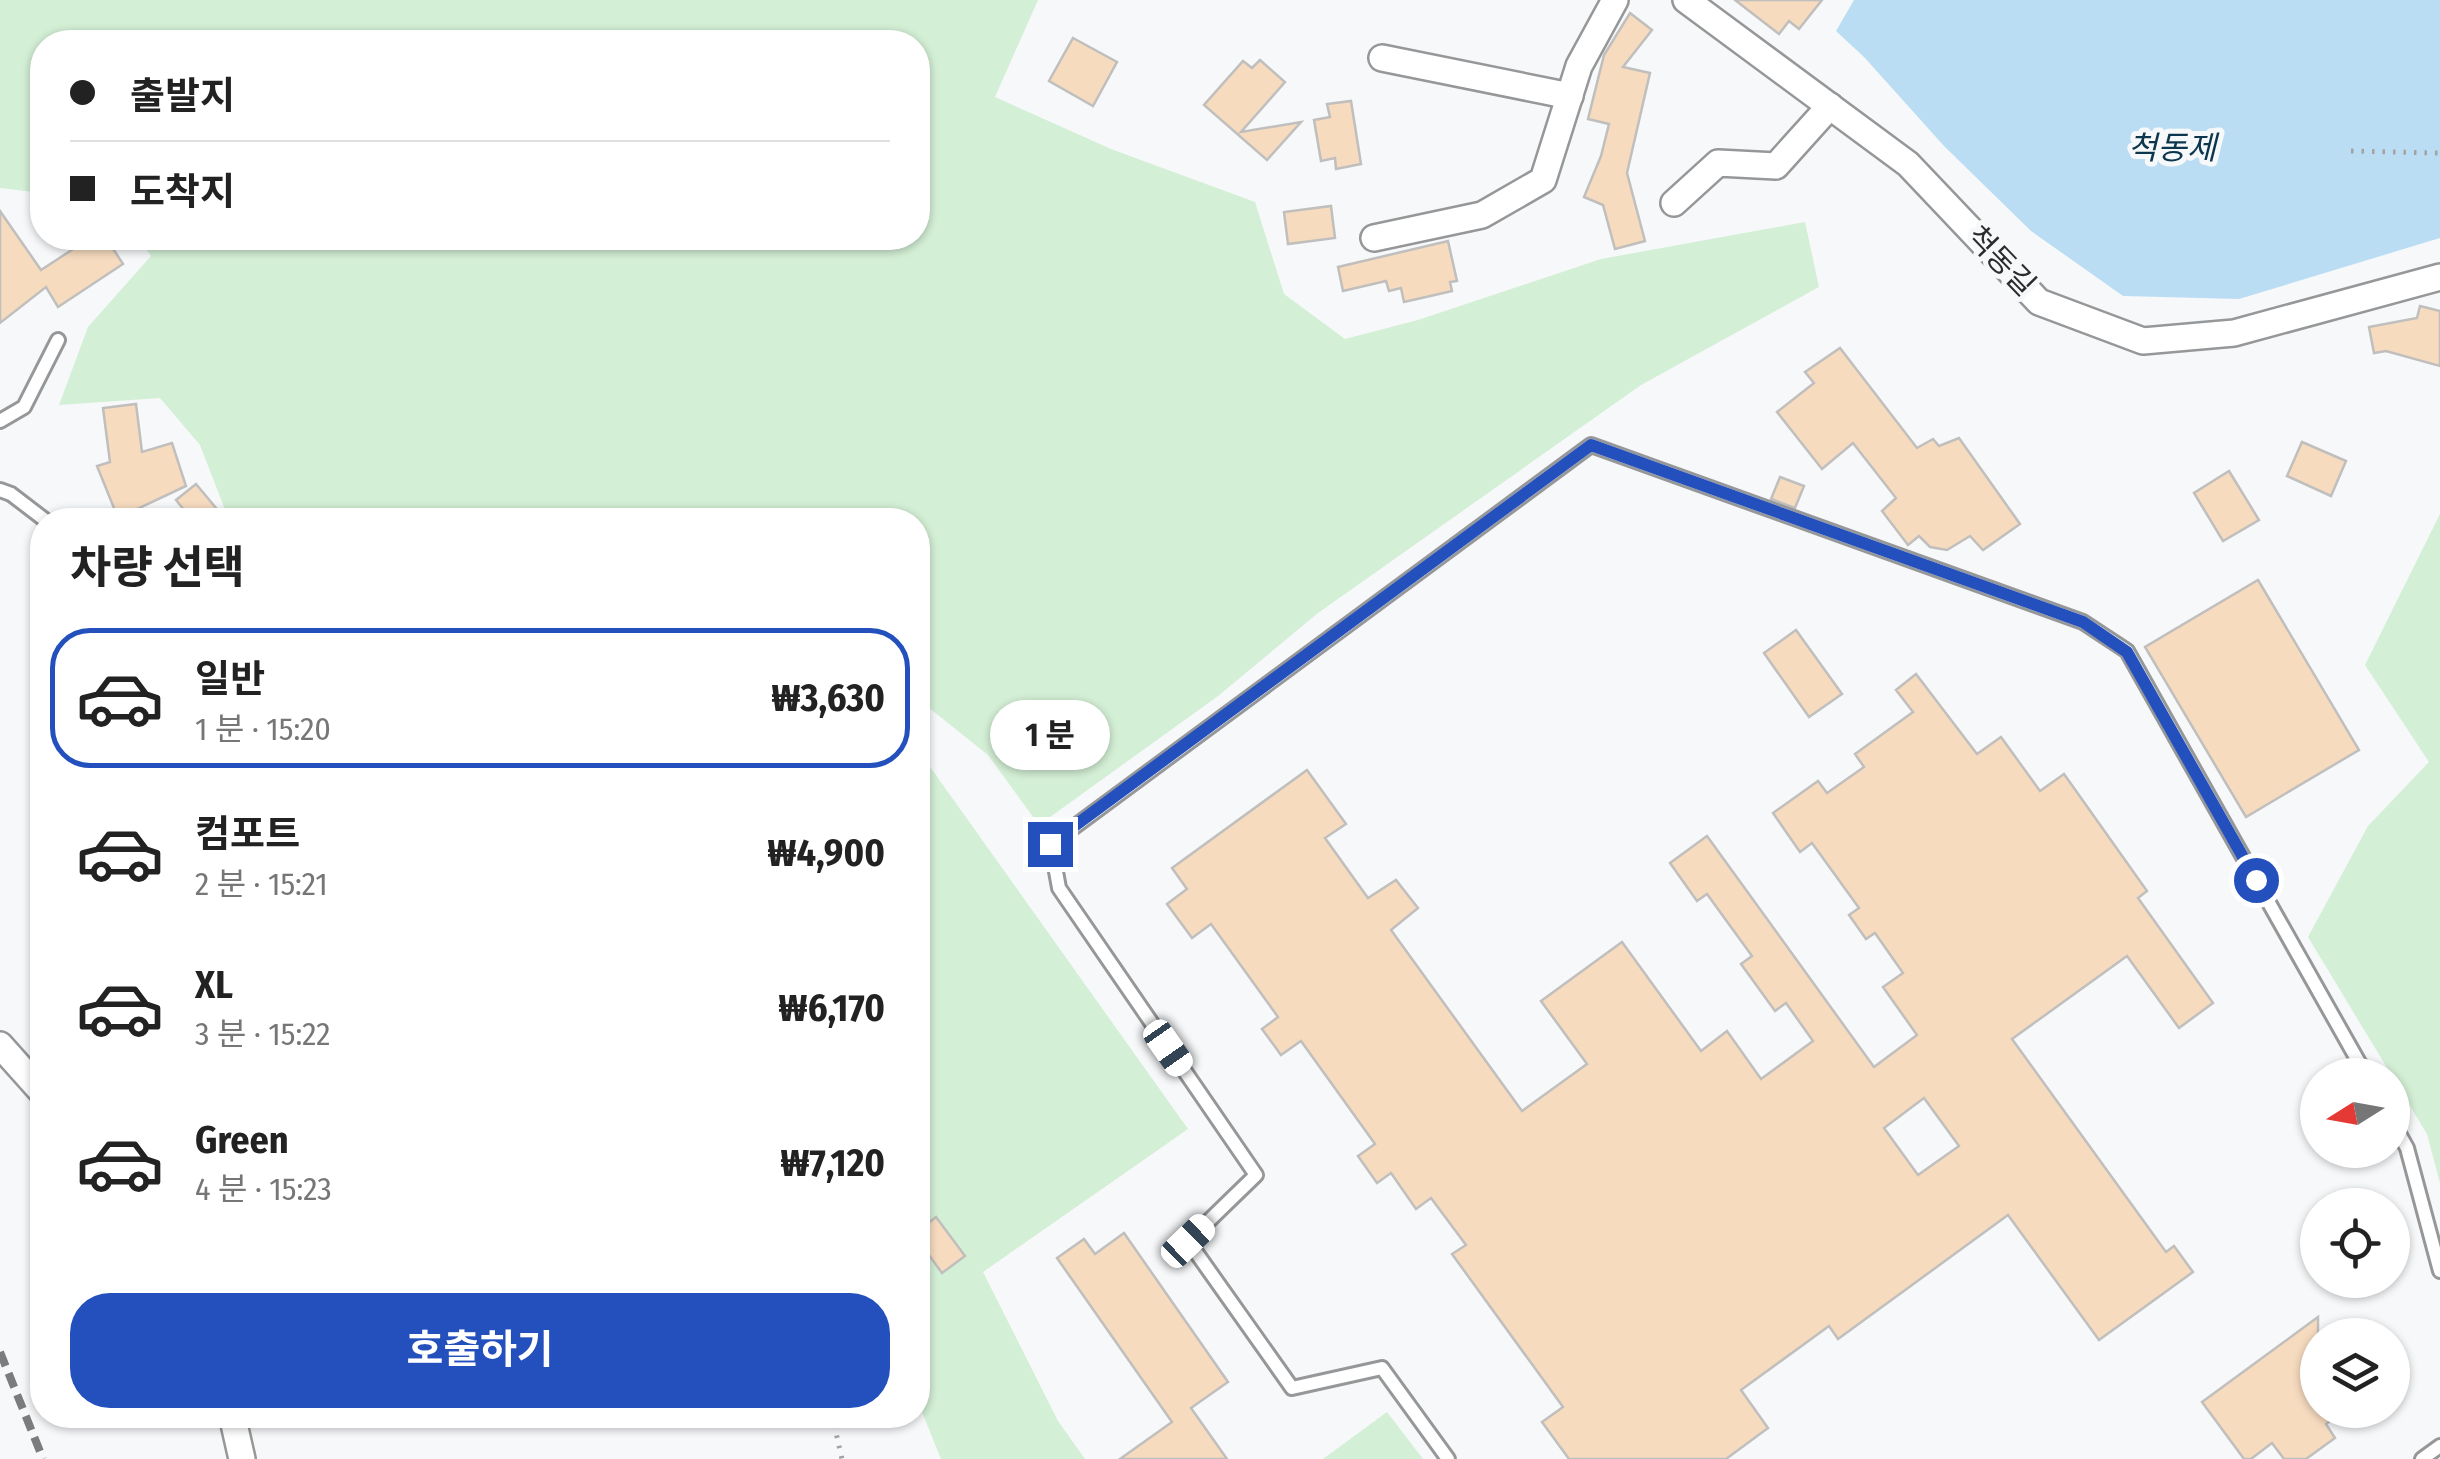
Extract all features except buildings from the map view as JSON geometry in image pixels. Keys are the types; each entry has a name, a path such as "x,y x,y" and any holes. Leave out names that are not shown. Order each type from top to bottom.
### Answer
{"street":[{"path":"1374,238 1482,216 1542,180 1580,66 1615,0"},
{"name":"척동길","path":"1686,0 1908,164 2039,302 2143,341 2234,333 2440,277"},
{"path":"1382,58 1570,96"},
{"path":"1674,203 1718,163 1776,166 1830,106"},
{"path":"0,1045 30,1079"},
{"path":"235,1428 242,1459"}],"lane":[{"path":"0,421 24,407 58,340"},
{"path":"1448,1459 1382,1368 1292,1388 1188,1241 1256,1175 1059,888 1050,844 1591,445 2083,622 2127,652 2356,1058"},
{"path":"0,490 30,509"},
{"path":"2410,1159 2440,1271"},
{"path":"2422,1459 2440,1446"}],"path":[{"path":"2352,151 2440,153"},
{"path":"835,1428 842,1459"}],"green space":[{"path":"0,0 1038,0 995,97 1111,149 1255,202 1284,294 1345,339 1418,320 1601,259 1805,222 1819,287 1641,385 1318,613 1218,696 1039,825 988,755 930,709 930,508 224,508 200,445 160,398 59,405 88,327 151,256 147,250 930,250 930,30 30,30 30,192 0,188"},
{"path":"2440,514 2440,1183 2427,1134 2410,1106 2410,1058 2381,1058 2308,937 2368,826 2429,762 2365,665"},
{"path":"930,767 1188,1129 983,1272 1058,1421 1085,1459 941,1459 928,1428"},
{"path":"1387,1412 1423,1459 1323,1459"}],"water":[{"name":"척동제","path":"1854,0 2440,0 2440,238 2239,299 2123,296 2031,231 1836,31"}],"railway":[{"path":"0,1352 30,1427"},
{"path":"31,1428 43,1459"}],"route":[{"path":"1050,844 1591,445 2083,622 2127,652 2256,880"}]}
